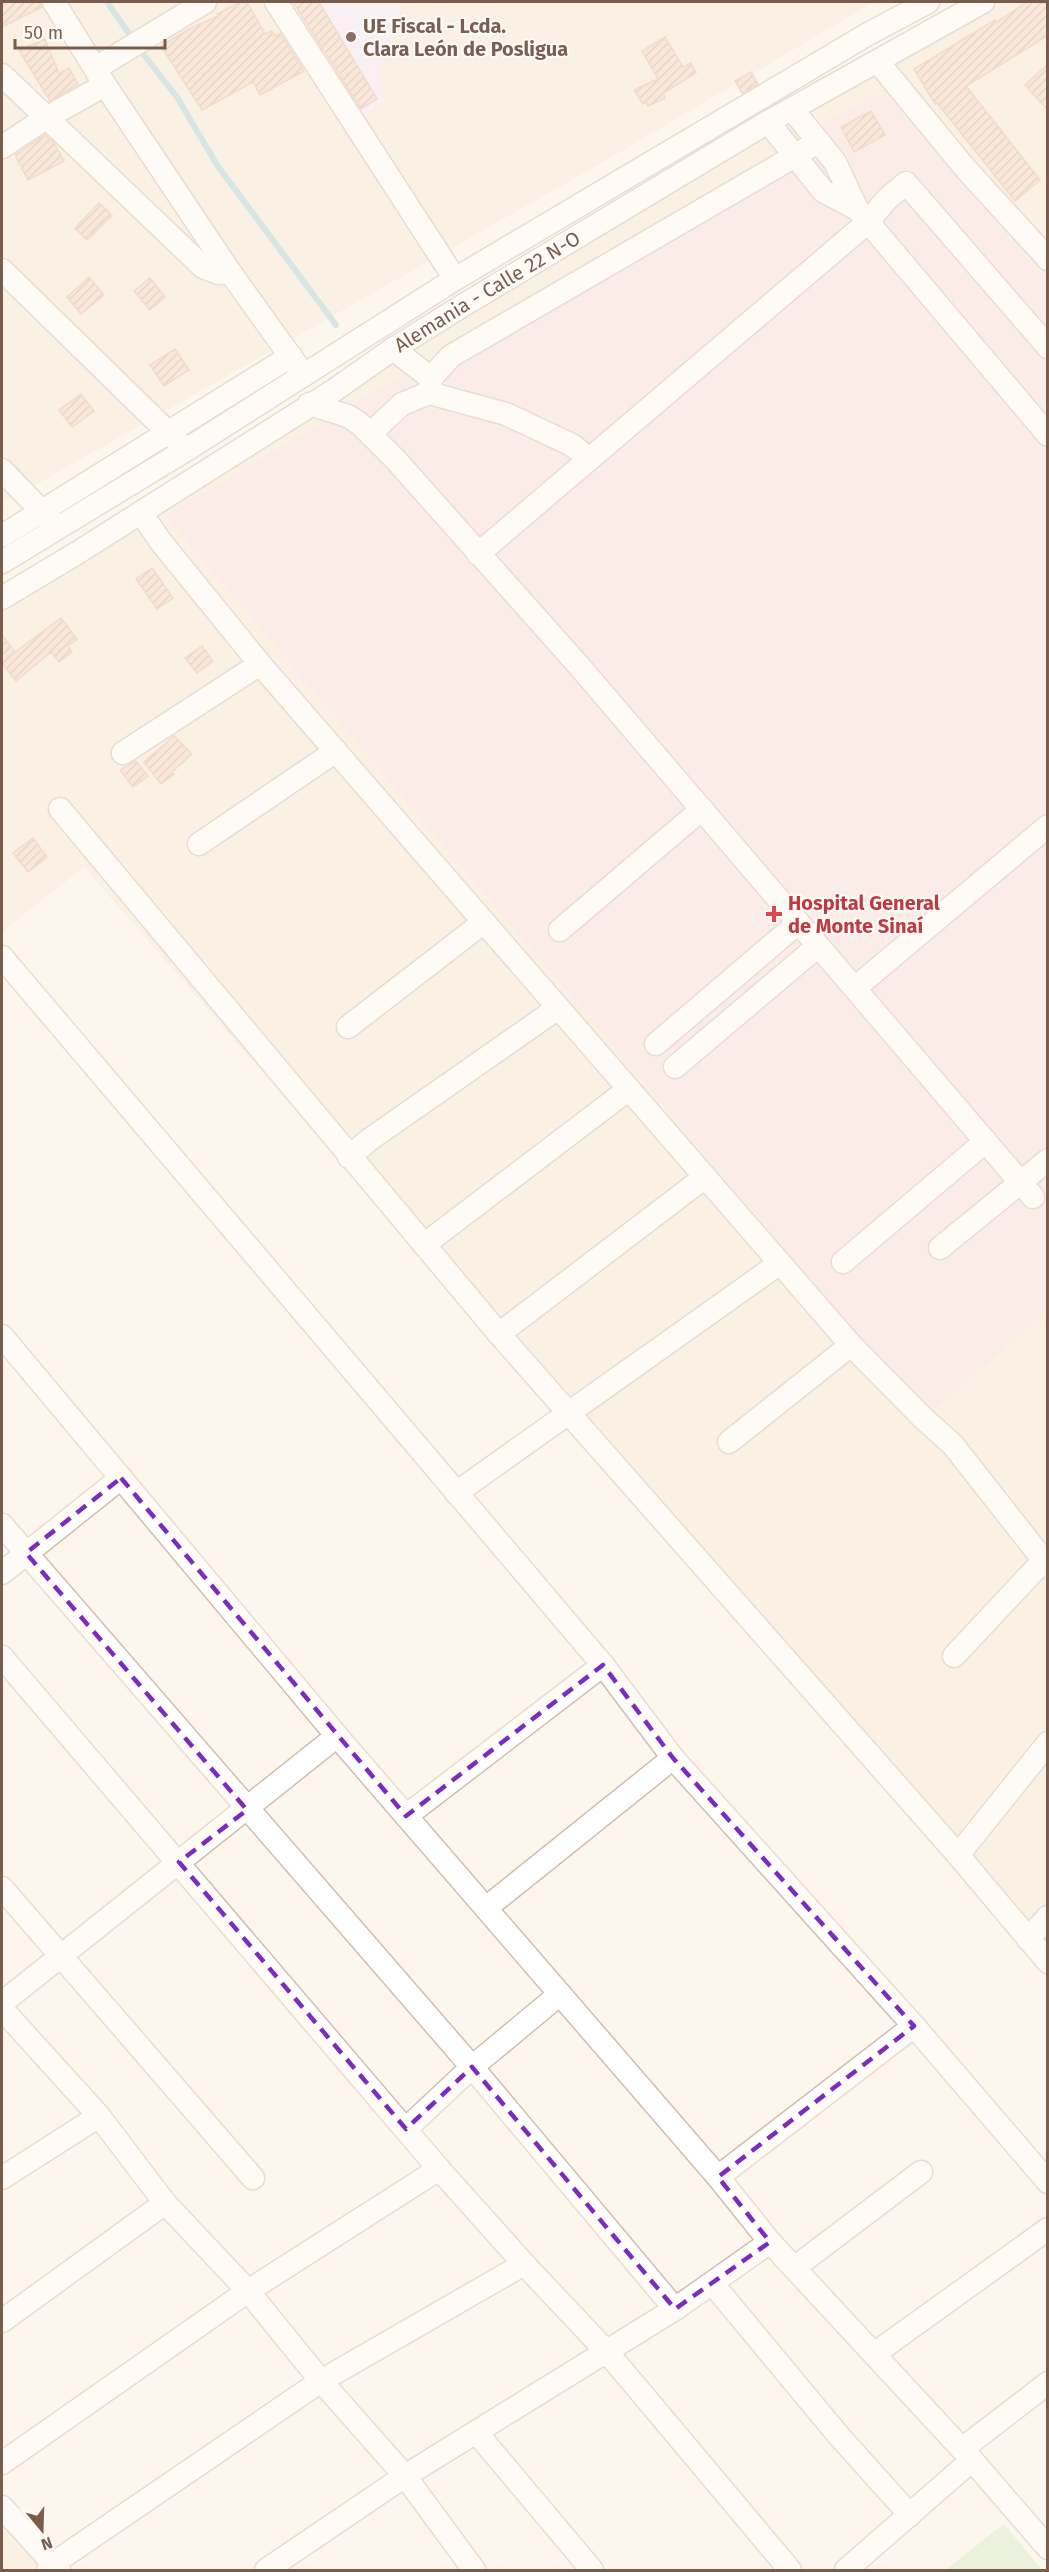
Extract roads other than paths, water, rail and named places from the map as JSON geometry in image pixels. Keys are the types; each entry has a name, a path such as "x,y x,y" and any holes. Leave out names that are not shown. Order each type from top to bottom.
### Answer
{"street":[{"path":"2,536 169,433 297,365 230,272 54,2"},
{"path":"2,147 46,118 205,2"},
{"path":"276,2 455,279"},
{"name":"Alemania - Calle 22 N-O","path":"2,562 186,450 297,365 455,279 868,34 928,2"},
{"name":"Alemania - Calle 22 N-O","path":"2,598 333,391 393,348 768,122 983,2"},
{"path":"878,62 964,168 1047,259"},
{"path":"2,75 203,267 218,273 230,272"},
{"path":"792,109 835,162 863,215 1047,435"},
{"path":"768,122 823,191 863,215"},
{"path":"370,434 402,404 430,386 452,356 818,141"},
{"path":"478,554 863,215 906,183 1047,347"},
{"path":"2,270 186,450"},
{"path":"393,348 430,386 506,414 572,445 588,458"},
{"path":"309,404 348,416 370,434 702,809 1027,1190"},
{"path":"2,470 58,529"},
{"path":"141,513 161,542 260,664 851,1345 953,1445 1045,1563 954,1656"},
{"path":"123,753 260,664"},
{"path":"198,844 336,751"},
{"path":"60,809 499,1334 958,1855 1047,1962"},
{"path":"560,930 702,809"},
{"path":"855,988 1047,826"},
{"path":"348,1027 484,922"},
{"path":"656,1044 798,923"},
{"path":"675,1067 818,946"},
{"path":"2,957 603,1665 673,1758 914,2026 1047,2182"},
{"path":"349,1157 369,1140 558,1008"},
{"path":"426,1244 629,1089"},
{"path":"843,1262 986,1141"},
{"path":"940,1248 1027,1190 1047,1160"},
{"path":"499,1334 705,1177"},
{"path":"456,1494 780,1263"},
{"path":"2,1336 337,1736 718,2176 770,2242 1045,2541"},
{"path":"729,1442 851,1345"},
{"path":"2,1573 120,1478"},
{"path":"2,1525 472,2067 675,2309"},
{"path":"2,1657 440,2169 524,2264 607,2352 790,2571"},
{"path":"406,1816 603,1665"},
{"path":"2,2003 337,1736"},
{"path":"958,1855 1047,1743"},
{"path":"486,1908 673,1758"},
{"path":"2,1888 60,1958 253,2178"},
{"path":"1028,1939 1047,1917"},
{"path":"406,2128 472,2067 560,1994"},
{"path":"2,2009 99,2116 165,2203 248,2291 321,2381 405,2476 474,2571"},
{"path":"718,2176 914,2026"},
{"path":"2,2178 99,2116"},
{"path":"2,2463 248,2291 440,2169"},
{"path":"794,2268 921,2172"},
{"path":"2,2321 165,2203"},
{"path":"874,2354 1047,2229"},
{"path":"266,2571 405,2476 675,2309 770,2242"},
{"path":"2,2507 54,2568 321,2381 524,2264"},
{"path":"712,2283 839,2436 910,2515"},
{"path":"846,2571 910,2515 967,2454 1047,2383"},
{"path":"476,2432 592,2571"}],"waterway":[{"path":"107,2 177,97 217,165 336,325"}],"place":[{"name":"UE Fiscal - Lcda. Clara León de Posligua","path":"351,37"},
{"name":"Hospital General de Monte Sinaí","path":"774,914"}]}
